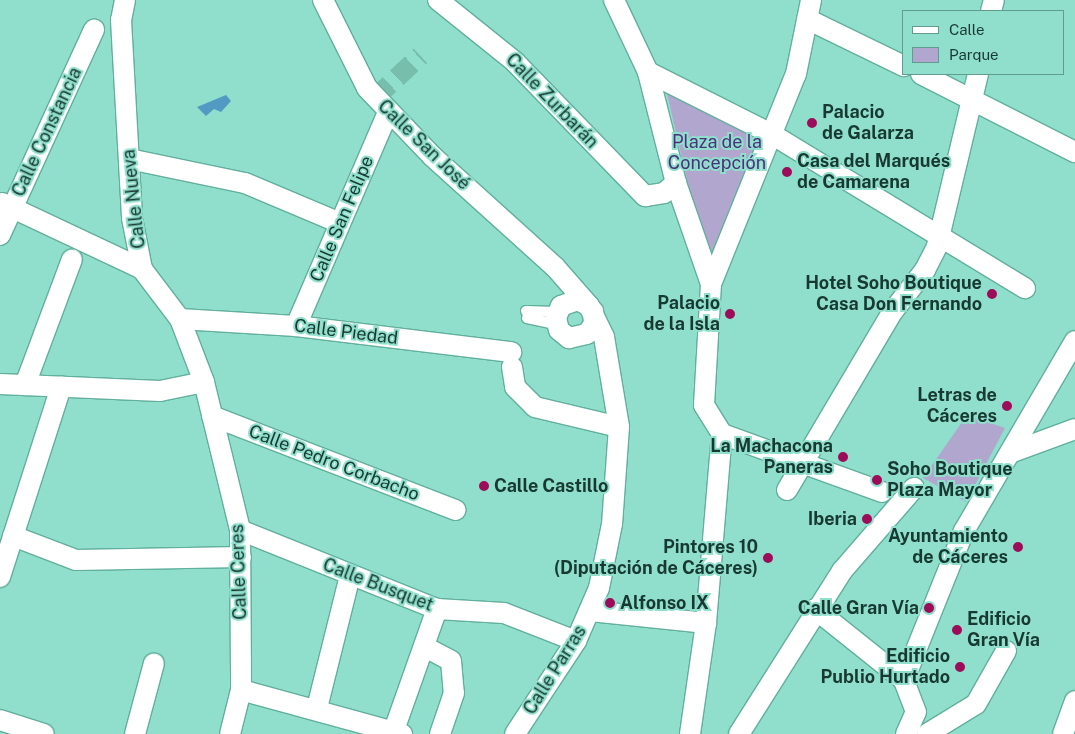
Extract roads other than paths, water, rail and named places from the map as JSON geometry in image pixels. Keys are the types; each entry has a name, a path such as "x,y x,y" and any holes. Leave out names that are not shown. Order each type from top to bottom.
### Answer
{"street":[{"name":"Calle Nueva","path":"125,0 121,20 132,218 142,269 180,319 204,382"},
{"name":"Calle San José","path":"324,0 367,88 388,112 555,267 591,309"},
{"name":"Calle Zurbarán","path":"438,0 515,62 645,196 670,188"},
{"path":"614,0 648,72 670,188 711,284"},
{"path":"690,734 706,623 722,434 704,405 711,284 773,135 796,74 809,9 902,65"},
{"name":"Calle Constancia","path":"0,234 6,205 94,30"},
{"path":"648,72 773,135 1025,288"},
{"path":"923,75 1075,152"},
{"path":"787,490 893,311 925,270 940,236 978,75"},
{"name":"Calle San Felipe","path":"296,326 388,112"},
{"path":"129,159 245,183 318,212 340,223"},
{"path":"6,205 142,269"},
{"path":"25,386 72,259"},
{"path":"572,300 591,309 592,330 582,338 564,335 557,318 572,300"},
{"name":"Calle Parras","path":"515,734 576,641 590,610 612,524 619,427 604,336 591,309"},
{"name":"Calle Piedad","path":"180,319 296,326 354,326 512,359 515,387 535,407 619,427"},
{"path":"904,680 964,531 1075,341"},
{"path":"0,384 160,390 204,382"},
{"name":"Calle Ceres","path":"204,382 240,530 241,690 230,734"},
{"path":"0,577 61,387"},
{"name":"Calle Pedro Corbacho","path":"212,416 456,510"},
{"path":"1010,453 1075,429"},
{"path":"722,434 804,462 882,492"},
{"path":"739,734 815,609 863,542 914,488"},
{"name":"Calle Busquet","path":"240,530 350,576 437,609 504,613 576,641"},
{"path":"13,536 76,560 241,556"},
{"path":"316,708 350,576"},
{"path":"241,690 316,708 398,734 427,648 437,609"},
{"path":"815,609 904,680 916,712 915,732 946,721 976,704 1006,651"},
{"path":"590,610 706,623"},
{"path":"427,648 450,661 454,693 440,734"},
{"path":"135,734 154,663"},
{"path":"1063,734 1075,700"},
{"path":"0,720 44,734"}],"lane":[{"path":"526,314 557,318"}],"water":[{"path":"226,95 231,101 221,112 214,109 206,116 197,107"}],"tunnel":[{"path":"375,98 420,56"}],"place":[{"name":"Palacio de Galarza","path":"812,123"},
{"name":"Casa del Marqués de Camarena","path":"787,172"},
{"name":"Hotel Soho Boutique Casa Don Fernando","path":"992,294"},
{"name":"Palacio de la Isla","path":"730,314"},
{"name":"Letras de Cáceres","path":"1007,406"},
{"name":"La Machacona Paneras","path":"843,457"},
{"name":"Soho Boutique Plaza Mayor","path":"877,480"},
{"name":"Calle Castillo","path":"484,486"},
{"name":"Iberia","path":"867,519"},
{"name":"Ayuntamiento de Cáceres","path":"1018,547"},
{"name":"Pintores 10 (Diputación de Cáceres)","path":"768,558"},
{"name":"Alfonso IX","path":"610,603"},
{"name":"Calle Gran Vía","path":"929,608"},
{"name":"Edificio Gran Vía","path":"957,630"},
{"name":"Edificio Publio Hurtado","path":"960,667"}],"park label":[{"name":"Plaza de la Concepción","path":"717,153"}]}
